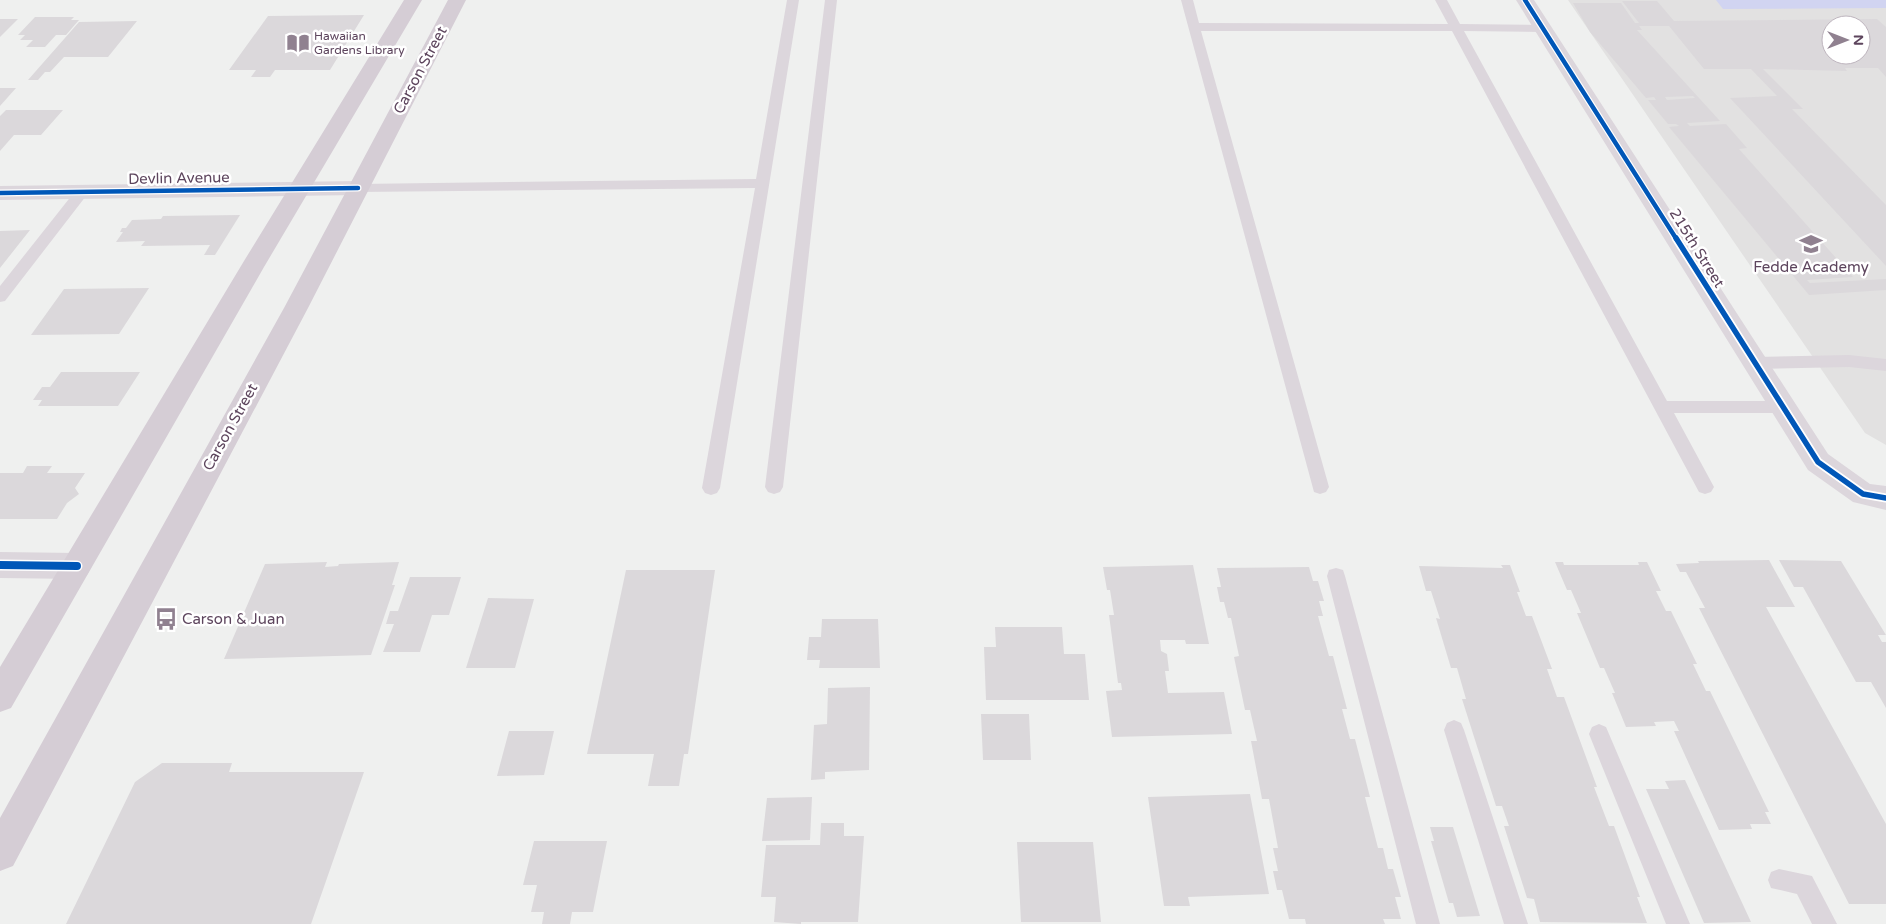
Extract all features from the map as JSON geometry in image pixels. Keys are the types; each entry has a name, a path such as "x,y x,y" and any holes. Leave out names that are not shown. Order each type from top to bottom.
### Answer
{"main road":[{"path":"0,697 299,189 413,0"},
{"name":"Carson Street","path":"0,853 358,188 457,0"}],"street":[{"name":"215th Street","path":"1525,0 1818,462 1875,496"},
{"name":"Devlin Avenue","path":"0,193 358,188"},
{"path":"0,565 77,566"}],"lane":[{"path":"711,488 793,0"},
{"path":"774,488 831,0"},
{"path":"1187,0 1320,488"},
{"path":"1441,0 1705,487"},
{"path":"1194,27 1543,28"},
{"path":"358,188 762,182"},
{"path":"0,297 81,193"},
{"path":"1754,363 1849,361 1886,365"},
{"path":"1662,407 1784,407"},
{"path":"1336,576 1428,924"},
{"path":"1454,730 1516,924"},
{"path":"1599,734 1678,924"},
{"path":"1778,880 1804,884 1825,924"}],"shaded area":[{"name":"Fedde Academy","path":"1568,0 1886,0 1886,445 1865,433"},
{"path":"1716,0 1886,0 1886,8 1723,9"}],"building":[{"path":"1622,1 1657,1 1674,21 1821,20 1821,65 1871,65 1871,19 1877,19 1886,27 1886,77 1878,68 1845,68 1847,71 1763,69 1803,109 1792,109 1886,205 1886,266 1730,98 1777,96 1751,69 1704,69 1669,26 1639,26 1642,30 1637,30 1720,121 1687,123 1690,126 1726,124 1747,148 1739,149 1853,277 1807,280 1810,283 1886,279 1886,290 1809,295 1669,127 1679,126 1668,124 1648,100 1656,100 1654,97 1646,98 1590,32 1573,3 1621,3 1635,23 1639,23","holes":["1693,96 1695,98 1667,100 1665,97"]},
{"name":"Hawaiian Gardens Library","path":"364,15 330,70 275,70 270,77 251,77 256,70 229,70 268,16"},
{"path":"35,17 74,17 71,20 79,20 66,35 56,35 45,47 26,47 33,40 20,40 25,35 18,35"},
{"path":"0,19 18,19 0,37"},
{"path":"137,21 108,57 64,57 50,72 45,72 38,80 28,80 79,22"},
{"path":"0,88 16,88 0,106"},
{"path":"6,110 63,110 41,135 14,135 0,151 0,116"},
{"path":"240,215 215,255 204,255 210,245 141,246 145,241 116,242 123,232 120,232 122,228 126,228 132,220 161,219 163,216"},
{"path":"30,230 0,268 0,231"},
{"path":"149,288 119,334 31,335 64,289"},
{"path":"61,372 140,372 118,406 38,406 42,400 33,400 42,387 50,387"},
{"path":"27,466 52,466 47,473 85,473 75,488 79,494 67,503 57,519 0,519 0,473 23,473"},
{"path":"1769,560 1795,607 1766,607 1886,824 1886,904 1849,904 1699,608 1705,608 1686,572 1680,572 1676,564 1699,563 1698,561"},
{"path":"1779,560 1841,561 1886,635 1878,635 1882,642 1886,642 1886,708 1871,682 1856,682 1803,587 1794,587"},
{"path":"327,562 325,567 338,566 339,564 399,562 392,585 395,585 371,655 224,659 265,564"},
{"path":"1555,562 1563,562 1564,565 1639,565 1638,562 1647,562 1661,591 1656,591 1666,611 1671,611 1697,664 1693,664 1706,691 1710,691 1769,812 1765,812 1771,824 1750,824 1752,829 1719,830 1674,731 1679,731 1674,721 1654,722 1656,726 1626,727 1612,693 1615,693 1604,668 1600,668 1577,613 1581,613 1571,590 1567,590"},
{"path":"1193,565 1209,644 1186,644 1185,640 1160,640 1161,651 1167,654 1169,671 1165,671 1168,693 1224,692 1232,734 1112,737 1106,691 1122,690 1121,683 1118,683 1109,615 1114,615 1110,590 1107,590 1103,567"},
{"path":"1501,565 1510,565 1526,616 1532,616 1552,669 1547,669 1557,697 1564,697 1597,787 1594,787 1609,826 1614,826 1640,897 1637,897 1647,923 1540,922 1534,899 1527,898 1504,826 1509,826 1502,806 1496,806 1462,699 1466,699 1457,668 1451,668 1436,618 1440,619 1431,591 1426,591 1419,566 1503,568"},
{"path":"1309,567 1313,581 1318,581 1324,601 1319,601 1323,616 1318,616 1329,656 1333,656 1347,709 1342,709 1350,739 1355,739 1370,797 1365,797 1378,848 1383,848 1388,869 1393,869 1401,897 1395,897 1401,919 1383,919 1385,924 1306,924 1305,919 1289,919 1282,890 1277,890 1273,871 1278,871 1273,848 1278,848 1269,799 1262,799 1251,741 1257,741 1250,710 1245,710 1234,657 1239,656 1231,618 1228,618 1224,602 1220,602 1217,587 1221,587 1217,568"},
{"path":"626,570 715,570 688,754 684,754 679,786 648,786 654,754 587,754"},
{"path":"410,577 461,577 449,615 432,615 420,652 383,652 394,624 386,624 390,611 398,611"},
{"path":"488,598 534,599 515,668 466,668"},
{"path":"822,619 878,619 880,668 819,668 820,660 807,660 809,637 821,637"},
{"path":"995,627 1062,627 1064,654 1085,654 1089,700 986,700 984,647 996,647"},
{"path":"870,687 869,770 825,772 825,779 811,780 814,725 827,724 828,688"},
{"path":"981,714 1029,714 1031,760 983,760"},
{"path":"509,731 554,731 544,775 497,776"},
{"path":"162,763 232,763 229,772 364,772 311,924 66,924 135,782"},
{"path":"1685,780 1751,922 1704,923 1646,789 1669,789 1665,781"},
{"path":"1250,794 1269,894 1188,897 1190,906 1164,906 1148,797"},
{"path":"812,797 810,840 762,841 767,798"},
{"path":"821,823 844,823 844,836 864,836 858,922 801,922 801,924 774,922 776,897 761,897 766,845 820,845"},
{"path":"1430,827 1453,827 1480,916 1457,917 1453,903 1449,903 1431,841 1434,841"},
{"path":"534,841 607,841 593,912 572,912 570,924 542,924 544,912 531,912 537,885 523,885"},
{"path":"1017,842 1093,842 1101,922 1021,922"}],"cycle path":[{"path":"1525,0 1818,462 1863,494 1886,498"},
{"path":"0,193 358,188"},
{"path":"0,565 77,566"}],"place":[{"name":"Hawaiian Gardens Library","path":"298,43"},
{"name":"Fedde Academy","path":"1811,244"},
{"name":"Carson & Juan","path":"166,619"}]}
